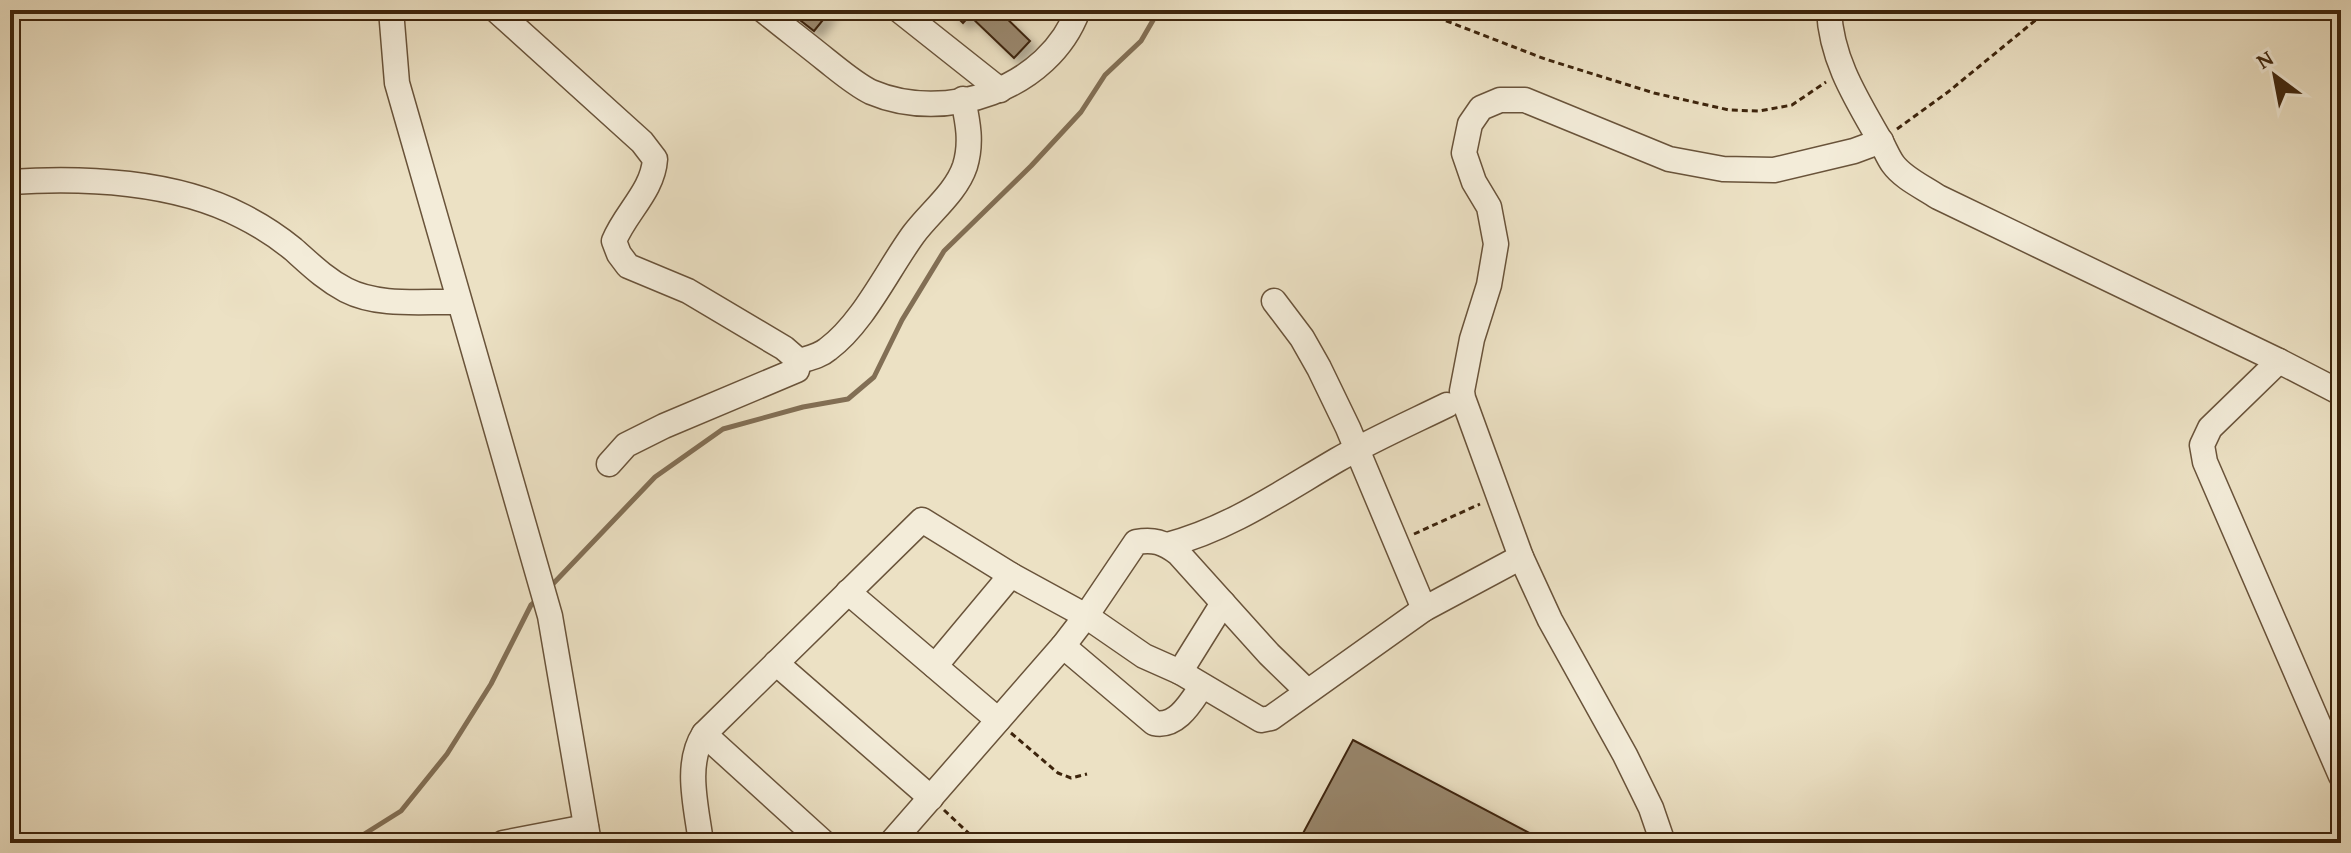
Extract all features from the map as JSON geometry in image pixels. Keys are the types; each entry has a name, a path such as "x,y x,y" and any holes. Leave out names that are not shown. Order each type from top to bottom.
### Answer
{"street":[{"path":"391,10 397,83 550,616 588,835 503,843"},
{"path":"496,10 642,142 655,159 648,183 620,224 614,241 628,266 688,291 784,348 799,361"},
{"path":"763,10 869,91 894,99 941,103 992,94 1020,80 1048,57 1073,25 1078,10"},
{"path":"899,10 1000,90"},
{"path":"1829,10 1833,44 1867,121 1894,165 1912,181 1938,197 2341,393"},
{"path":"799,361 826,351 839,339 878,290 915,232 953,189 964,170 969,148 969,127 963,99"},
{"path":"1663,843 1651,808 1550,620 1521,557 1462,391 1472,339 1489,285 1496,244 1489,207 1474,182 1464,153 1470,124 1481,108 1500,100 1525,100 1669,159 1723,169 1774,170 1854,151 1881,141"},
{"path":"10,182 69,180 143,186 210,202 266,230 325,278 348,291 373,299 459,302"},
{"path":"1274,301 1311,352 1357,449 1424,609"},
{"path":"609,464 626,445 797,370 799,361"},
{"path":"2279,361 2210,428 2202,445 2203,454 2341,776"},
{"path":"1167,545 1189,539 1250,511 1357,449 1447,405"},
{"path":"701,843 694,761 697,745 704,734 922,520 1011,575 1086,616 1144,656 1180,672 1261,720 1271,718 1424,609 1521,557"},
{"path":"891,843 1063,646 1136,542 1152,539 1178,553 1269,654 1307,691"},
{"path":"935,666 1011,575"},
{"path":"848,592 998,720"},
{"path":"1180,672 1223,603"},
{"path":"1063,646 1154,723 1164,725 1172,722 1202,686"},
{"path":"776,663 931,798"},
{"path":"704,734 824,843"}],"path":[{"path":"1418,10 1545,59 1654,93 1729,110 1759,111 1792,105 1818,89 1841,67"},
{"path":"1881,141 1948,92 2048,10"},
{"path":"1395,544 1498,496"},
{"path":"998,720 1058,773 1071,778 1087,774"},
{"path":"931,798 979,843"}],"building":[{"path":"787,10 820,10 824,14 831,10 814,31"},
{"path":"950,10 975,10 963,23"},
{"path":"975,10 998,10 1030,41 1014,58 970,16"},
{"path":"1353,740 1535,836 1531,843 1312,843 1301,837"}],"waterway":[{"path":"550,587 655,477 723,429 803,407 848,399 874,377 902,320 944,251 1081,112 1105,75 1141,41 1159,10"},
{"path":"350,843 401,811 447,754 491,684 531,605 537,600"}]}
